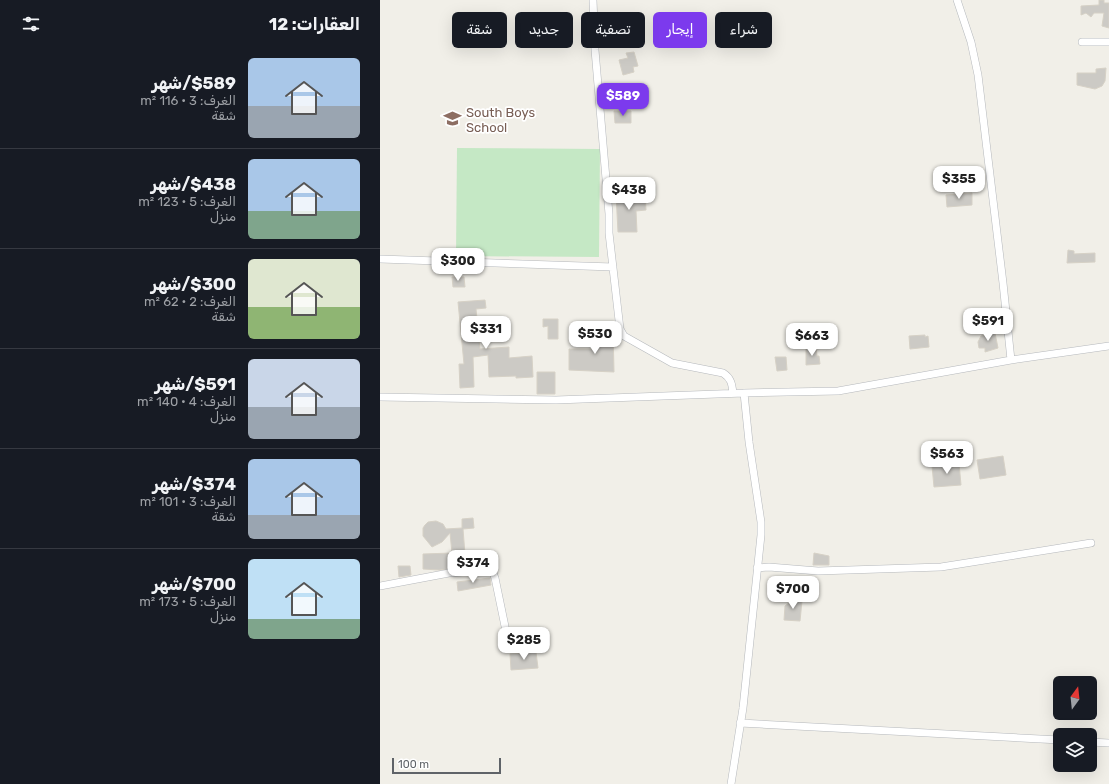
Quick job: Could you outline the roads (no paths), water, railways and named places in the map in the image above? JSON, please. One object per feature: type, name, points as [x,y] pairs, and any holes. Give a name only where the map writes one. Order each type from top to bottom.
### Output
[{"type":"street","points":[[593,0],[595,50],[609,214],[609,233],[620,329],[624,336],[672,363],[723,373],[731,382],[733,393]]},
{"type":"street","points":[[957,0],[971,42],[978,75],[1011,360]]},
{"type":"street","points":[[1082,42],[1109,42]]},
{"type":"street","points":[[380,259],[613,267]]},
{"type":"street","points":[[380,397],[556,400],[733,393],[838,391],[1011,360],[1109,346]]},
{"type":"street","points":[[731,784],[757,584],[761,522],[749,442],[744,393]]},
{"type":"street","points":[[757,568],[768,567],[818,571],[941,567],[1091,543]]},
{"type":"street","points":[[380,586],[450,573],[488,570],[493,573],[495,578],[507,636]]},
{"type":"street","points":[[740,722],[1053,740]]},
{"type":"street","points":[[1097,742],[1109,743]]},
{"type":"place","name":"South Boys School","points":[[453,119]]}]
